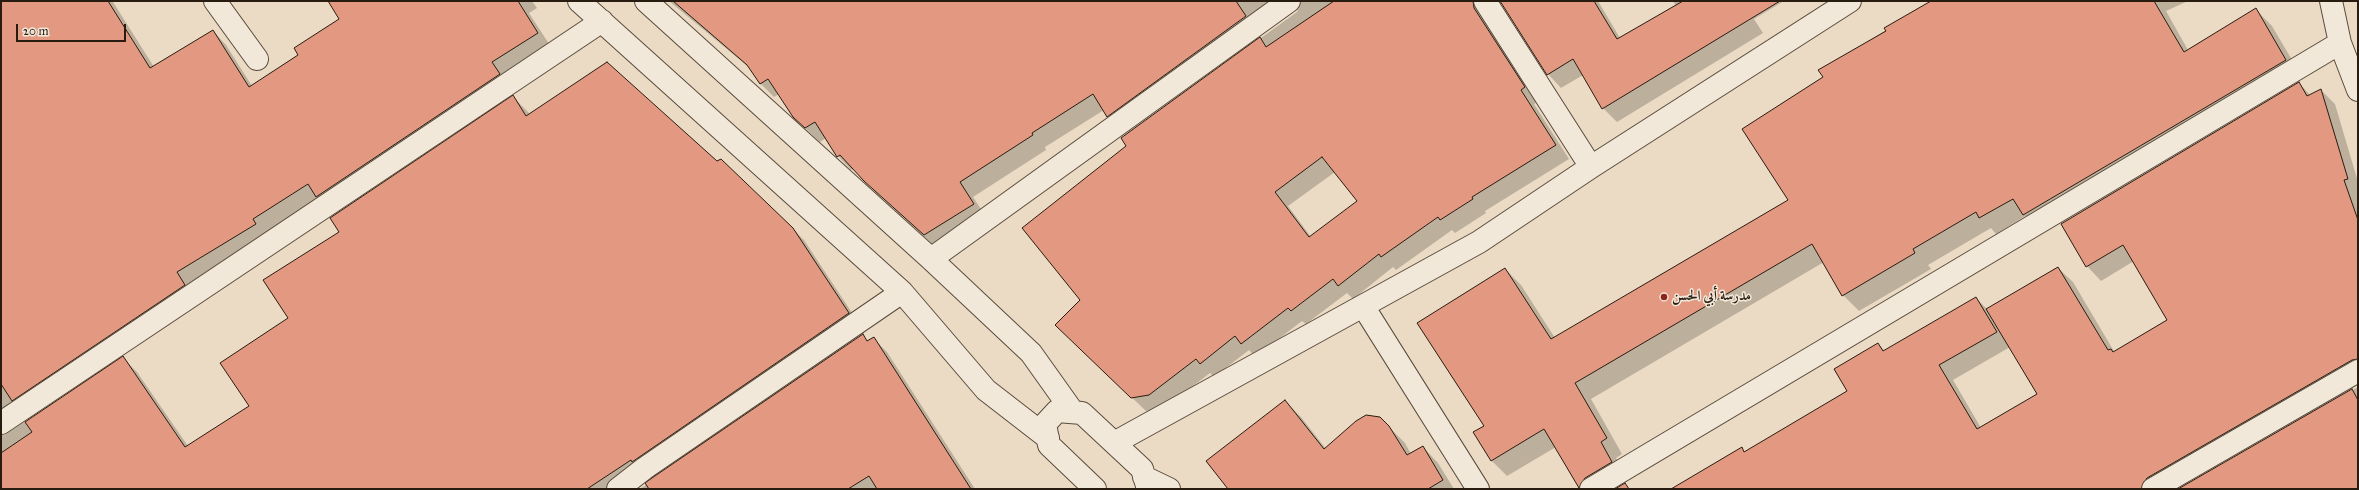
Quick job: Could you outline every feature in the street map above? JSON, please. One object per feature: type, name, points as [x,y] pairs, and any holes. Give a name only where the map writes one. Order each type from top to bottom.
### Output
[{"type":"street","points":[[215,1],[258,59]]},
{"type":"street","points":[[579,1],[902,292],[986,390],[1048,438]]},
{"type":"street","points":[[646,1],[931,259],[1031,353],[1073,412]]},
{"type":"street","points":[[931,259],[1289,1]]},
{"type":"street","points":[[1485,1],[1591,167]]},
{"type":"street","points":[[1114,443],[1479,242],[1591,167],[1850,1]]},
{"type":"street","points":[[2337,4],[2340,43],[2358,90]]},
{"type":"street","points":[[1,423],[602,21]]},
{"type":"street","points":[[1591,489],[2340,43]]},
{"type":"street","points":[[618,489],[645,468],[902,292]]},
{"type":"street","points":[[1363,306],[1478,489]]},
{"type":"street","points":[[2152,489],[2358,371]]},
{"type":"street","points":[[1089,487],[1049,445],[1044,424],[1057,411],[1082,413],[1142,469],[1146,483],[1169,489]]},
{"type":"building","points":[[1,1],[108,1],[150,68],[213,30],[249,87],[298,55],[294,48],[339,19],[328,1],[518,1],[538,33],[492,62],[500,74],[316,197],[308,184],[253,219],[256,224],[177,272],[185,285],[12,401],[1,384]]},
{"type":"building","points":[[673,1],[1236,1],[1246,16],[1107,117],[1093,94],[1032,133],[1033,135],[960,182],[974,204],[924,235],[864,181],[840,155],[837,157],[815,122],[805,128],[793,117],[768,79],[760,84],[747,65]]},
{"type":"building","points":[[1334,1],[1473,1],[1474,8],[1525,87],[1521,90],[1556,145],[1472,197],[1473,199],[1440,220],[1438,217],[1381,257],[1379,254],[1338,286],[1333,279],[1291,311],[1288,308],[1241,344],[1235,336],[1200,364],[1196,359],[1149,395],[1131,398],[1055,325],[1080,300],[1022,228],[1126,146],[1121,138],[1260,37],[1266,47]],"holes":[[[1322,157],[1357,201],[1309,237],[1275,192]]]},
{"type":"building","points":[[1500,1],[1594,1],[1617,39],[1683,1],[1780,1],[1602,109],[1573,59],[1547,75]]},
{"type":"building","points":[[1931,1],[2154,1],[2184,52],[2256,8],[2286,60],[2023,215],[2013,199],[1979,218],[1976,212],[1913,249],[1915,253],[1842,296],[1812,244],[1575,383],[1607,438],[1601,442],[1612,462],[1585,478],[1579,488],[1544,429],[1491,461],[1473,432],[1484,426],[1417,323],[1505,268],[1551,339],[1788,200],[1742,129],[1823,77],[1818,70],[1886,31],[1884,28]]},
{"type":"building","points":[[607,62],[717,161],[721,159],[793,228],[849,313],[632,462],[631,460],[587,489],[1,489],[1,453],[32,432],[25,422],[123,356],[185,447],[249,406],[220,363],[288,318],[263,280],[339,232],[330,218],[513,95],[526,116]]},
{"type":"building","points":[[2299,82],[2307,96],[2321,89],[2348,179],[2344,180],[2358,220],[2358,359],[2352,360],[2147,478],[2141,489],[1671,489],[1742,447],[1744,452],[1847,391],[1834,369],[1878,343],[1883,351],[1976,297],[1997,332],[1939,365],[1977,429],[2037,394],[1986,309],[2058,267],[2108,350],[2111,349],[2113,352],[2167,320],[2123,245],[2086,267],[2061,224]]},
{"type":"building","points":[[863,334],[867,341],[874,337],[971,489],[877,489],[869,476],[848,489],[649,489],[645,483]]},
{"type":"building","points":[[2352,389],[2358,400],[2358,489],[2178,489]]},
{"type":"building","points":[[1285,400],[1324,449],[1356,421],[1366,415],[1380,417],[1389,426],[1407,455],[1423,446],[1443,480],[1428,489],[1228,489],[1206,461]]},
{"type":"building","points":[[1625,483],[1629,489],[1615,489]]},
{"type":"place","name":"مدرسة أبي الحسن","points":[[1664,297]]}]
